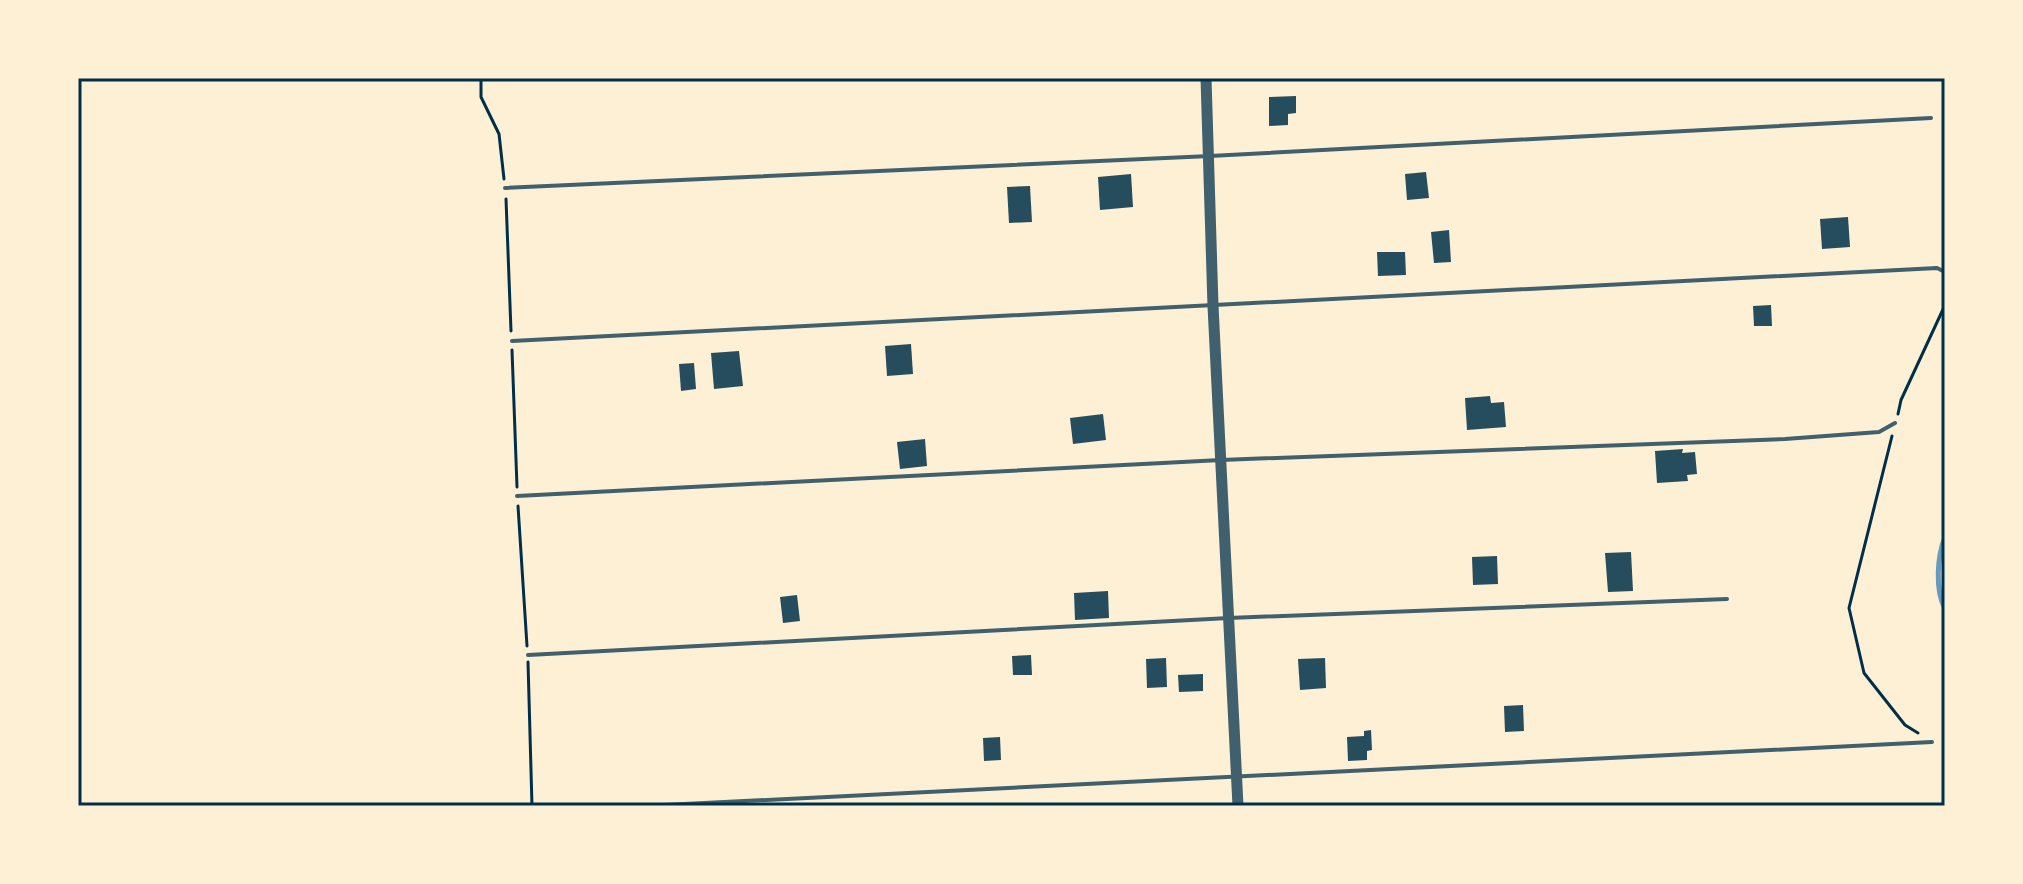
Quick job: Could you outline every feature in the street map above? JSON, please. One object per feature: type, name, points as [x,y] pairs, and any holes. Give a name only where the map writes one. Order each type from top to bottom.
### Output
[{"type":"street","points":[[1206,78],[1213,306],[1238,806]]},
{"type":"lane","points":[[505,188],[1210,156],[1931,118]]},
{"type":"lane","points":[[512,341],[1937,268],[1945,272]]},
{"type":"lane","points":[[517,496],[1221,460],[1785,439],[1879,432],[1895,423]]},
{"type":"lane","points":[[528,655],[1229,618],[1727,599]]},
{"type":"lane","points":[[644,806],[1932,742]]},
{"type":"path","points":[[481,78],[481,97],[499,134],[505,188],[517,496],[528,655],[532,806]]},
{"type":"path","points":[[1932,742],[1905,725],[1864,673],[1849,608],[1901,400],[1945,305]]},
{"type":"building","points":[[1296,96],[1296,113],[1288,114],[1288,125],[1269,126],[1269,97]]},
{"type":"building","points":[[1426,172],[1429,198],[1407,200],[1405,174]]},
{"type":"building","points":[[1131,174],[1133,207],[1100,210],[1098,177]]},
{"type":"building","points":[[1030,186],[1032,222],[1009,223],[1007,187]]},
{"type":"building","points":[[1848,217],[1850,247],[1822,249],[1820,219]]},
{"type":"building","points":[[1449,230],[1451,262],[1434,263],[1431,232]]},
{"type":"building","points":[[1377,252],[1405,252],[1406,275],[1378,276]]},
{"type":"building","points":[[1771,305],[1772,326],[1754,326],[1753,306]]},
{"type":"building","points":[[911,344],[913,374],[887,376],[885,346]]},
{"type":"building","points":[[739,351],[743,386],[714,389],[711,353]]},
{"type":"building","points":[[694,363],[696,389],[681,391],[679,364]]},
{"type":"building","points":[[1490,396],[1491,403],[1504,402],[1506,427],[1467,430],[1465,398]]},
{"type":"building","points":[[1103,414],[1106,440],[1073,444],[1070,418]]},
{"type":"building","points":[[925,439],[927,466],[900,469],[897,442]]},
{"type":"building","points":[[1683,449],[1682,453],[1695,452],[1697,474],[1687,475],[1688,481],[1657,483],[1655,451]]},
{"type":"building","points":[[1631,552],[1633,591],[1608,592],[1605,553]]},
{"type":"building","points":[[1497,556],[1498,584],[1473,585],[1472,557]]},
{"type":"building","points":[[1108,591],[1109,618],[1075,620],[1074,593]]},
{"type":"building","points":[[797,595],[800,621],[783,623],[780,597]]},
{"type":"building","points":[[1031,655],[1032,675],[1013,675],[1012,656]]},
{"type":"building","points":[[1166,658],[1167,687],[1147,688],[1146,659]]},
{"type":"building","points":[[1325,658],[1326,688],[1300,690],[1298,659]]},
{"type":"building","points":[[1203,674],[1203,691],[1179,692],[1178,675]]},
{"type":"building","points":[[1523,705],[1524,731],[1505,732],[1504,706]]},
{"type":"building","points":[[1371,730],[1372,750],[1367,751],[1367,760],[1348,761],[1347,737],[1364,736],[1364,731]]},
{"type":"building","points":[[1000,737],[1001,760],[984,761],[983,738]]},
{"type":"waterway","points":[[1945,537],[1938,573],[1945,609]]}]
